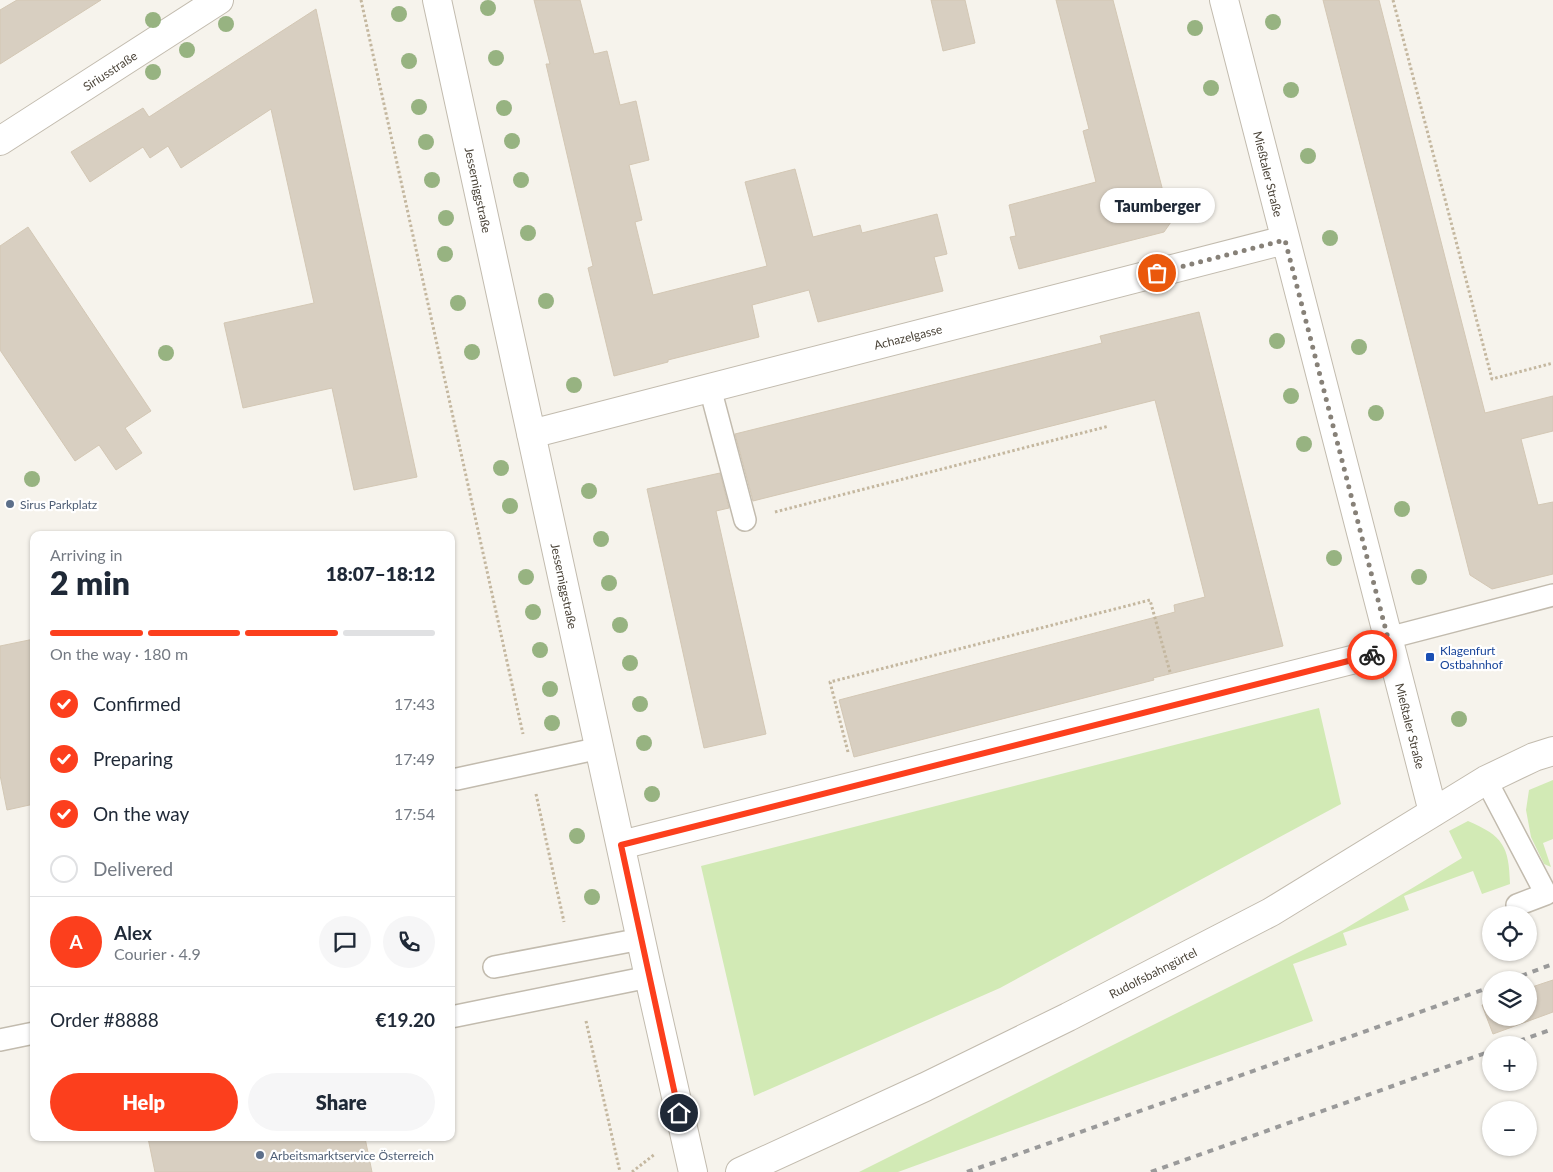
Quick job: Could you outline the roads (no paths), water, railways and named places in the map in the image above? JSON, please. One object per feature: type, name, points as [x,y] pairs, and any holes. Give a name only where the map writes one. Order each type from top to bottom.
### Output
[{"type":"street","name":"Siriusstraße","points":[[0,141],[219,0]]},
{"type":"street","name":"Jesserniggstraße","points":[[437,0],[693,1172]]},
{"type":"street","name":"Mießtaler Straße","points":[[1224,0],[1433,812]]},
{"type":"street","name":"Achazelgasse","points":[[531,434],[1285,240]]},
{"type":"street","points":[[621,845],[1179,704],[1389,644]]},
{"type":"street","name":"Rudolfsbahngürtel","points":[[740,1172],[925,1087],[1272,912],[1486,780],[1534,757],[1553,751]]},
{"type":"lane","points":[[710,388],[745,520]]},
{"type":"lane","points":[[1389,644],[1553,595]]},
{"type":"lane","points":[[457,779],[600,748]]},
{"type":"lane","points":[[1486,780],[1549,893],[1517,905]]},
{"type":"lane","points":[[494,967],[641,939]]},
{"type":"lane","points":[[455,1016],[649,977]]},
{"type":"lane","points":[[0,1040],[30,1034]]},
{"type":"railway","points":[[1534,971],[1553,964]]},
{"type":"railway","points":[[967,1172],[1482,990]]},
{"type":"railway","points":[[1533,1036],[1553,1029]]},
{"type":"railway","points":[[1151,1172],[1482,1054]]},
{"type":"place","name":"Taumberger","points":[[1157,273]]},
{"type":"place","name":"Sirus Parkplatz","points":[[10,504]]},
{"type":"place","name":"Klagenfurt Ostbahnhof","points":[[1430,657]]},
{"type":"place","name":"Arbeitsmarktservice Österreich","points":[[260,1155]]}]
